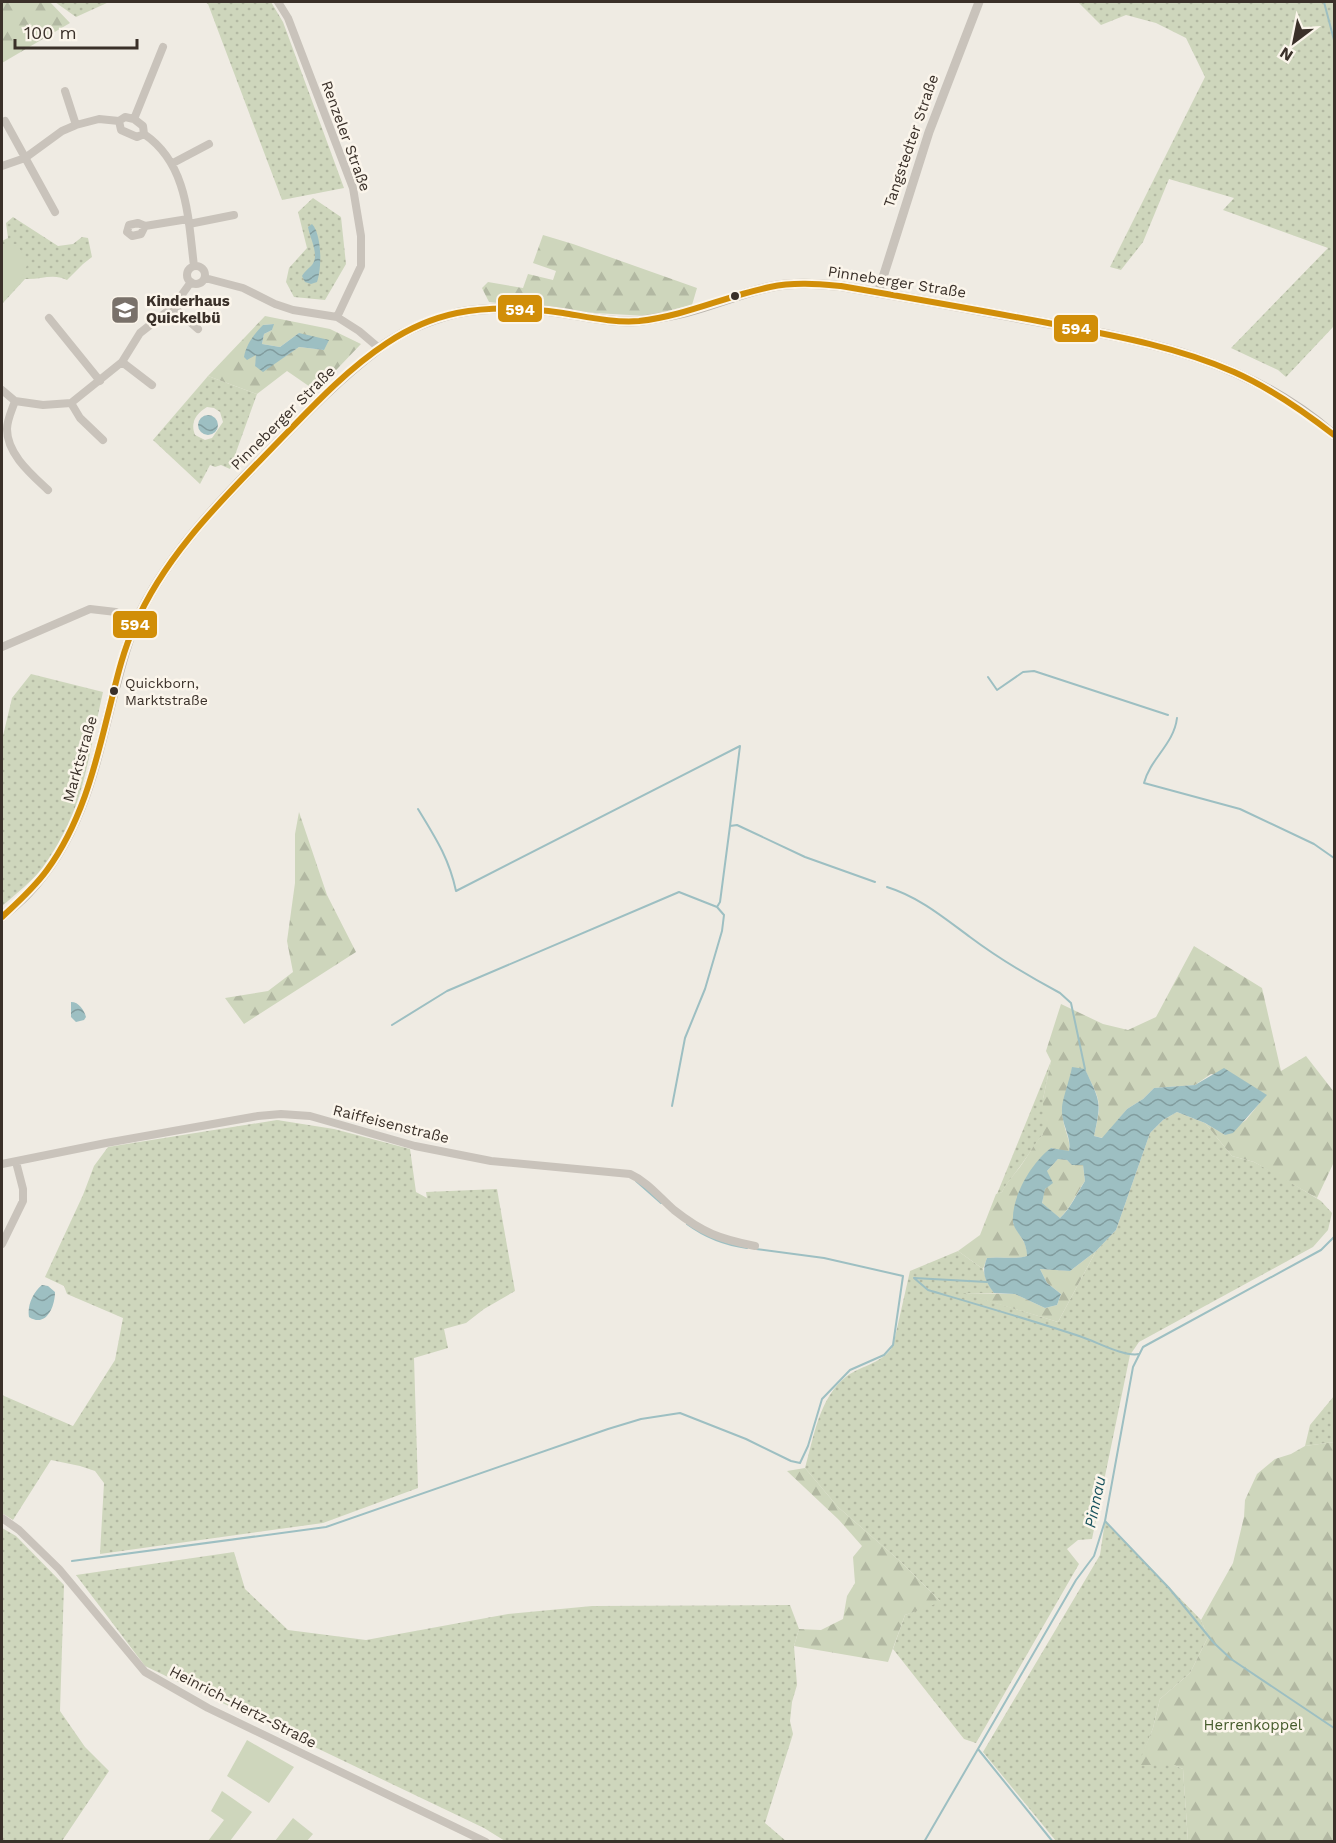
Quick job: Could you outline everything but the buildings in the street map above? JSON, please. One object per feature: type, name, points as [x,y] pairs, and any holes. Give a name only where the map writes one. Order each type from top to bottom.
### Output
[{"type":"main road","name":"Pinneberger Straße","points":[[135,622],[156,585],[192,536],[306,413],[379,348],[410,330],[459,313],[490,309],[529,309],[599,319],[634,321],[667,317],[771,287],[804,283],[841,286],[1096,332],[1175,350],[1219,365],[1267,388],[1335,435]]},
{"type":"main road","name":"Marktstraße","points":[[2,917],[48,870],[66,842],[78,817],[88,791],[124,651],[135,622]]},
{"type":"street","name":"Renzeler Straße","points":[[278,2],[288,18],[353,188],[361,236],[361,266],[337,317]]},
{"type":"street","name":"Tangstedter Straße","points":[[878,292],[929,132],[979,2]]},
{"type":"street","points":[[134,119],[163,47]]},
{"type":"street","points":[[65,91],[76,125]]},
{"type":"street","points":[[2,166],[25,158],[62,131],[99,119],[119,122],[125,117],[134,119],[143,126],[144,134]]},
{"type":"street","points":[[5,122],[55,212]]},
{"type":"street","points":[[119,122],[121,130],[128,134],[136,136],[144,134],[157,142],[173,164],[184,190],[189,222],[194,266],[188,273],[191,282]]},
{"type":"street","points":[[173,164],[209,144]]},
{"type":"street","points":[[145,226],[234,215]]},
{"type":"street","points":[[191,282],[202,283],[205,278],[205,272],[200,267],[194,266]]},
{"type":"street","points":[[205,278],[243,288],[293,310],[337,317],[359,331],[379,348]]},
{"type":"street","points":[[2,390],[15,401],[43,405],[71,403],[122,362],[140,333],[173,307],[191,282]]},
{"type":"street","points":[[173,307],[198,329]]},
{"type":"street","points":[[49,318],[100,381]]},
{"type":"street","points":[[122,362],[152,385]]},
{"type":"street","points":[[15,401],[7,429],[13,451],[27,470],[48,490]]},
{"type":"street","points":[[71,403],[80,418],[103,440]]},
{"type":"street","points":[[2,647],[90,609],[116,612],[135,622]]},
{"type":"street","name":"Raiffeisenstraße","points":[[2,1164],[258,1116],[281,1114],[310,1116],[416,1146],[481,1159],[630,1173],[640,1178],[675,1210],[706,1233],[727,1241],[756,1246]]},
{"type":"street","points":[[2,1156],[2,1164]]},
{"type":"street","points":[[2,1244],[23,1201],[23,1189],[16,1162]]},
{"type":"street","name":"Heinrich-Hertz-Straße","points":[[2,1518],[20,1530],[59,1569],[145,1672],[208,1708],[486,1842]]},
{"type":"green space","points":[[2,2],[50,2],[70,23],[2,63]]},
{"type":"green space","points":[[55,2],[109,2],[76,17]]},
{"type":"green space","points":[[205,2],[271,2],[283,22],[344,188],[282,200],[208,4]]},
{"type":"green space","points":[[1078,2],[1334,2],[1334,326],[1286,377],[1278,370],[1231,348],[1328,248],[1223,210],[1234,198],[1169,179],[1143,242],[1121,270],[1110,267],[1205,77],[1186,38],[1156,23],[1126,15],[1101,25]]},
{"type":"green space","points":[[313,198],[341,217],[346,264],[325,300],[294,297],[286,282],[289,268],[307,248],[298,212]]},
{"type":"green space","points":[[13,217],[58,246],[73,244],[82,237],[88,238],[92,257],[67,280],[52,277],[25,279],[2,304],[2,241],[8,238],[6,223]]},
{"type":"green space","points":[[543,235],[697,288],[692,305],[647,316],[489,302],[482,288],[488,282],[523,288],[528,274],[553,280],[556,271],[533,263]]},
{"type":"green space","points":[[2,244],[17,244],[28,263],[21,279],[2,299]]},
{"type":"green space","points":[[265,316],[330,329],[361,344],[316,391],[287,371],[257,394],[208,376]],"holes":[[[273,324],[272,330],[264,334],[262,344],[280,347],[299,333],[324,350],[299,347],[281,359],[255,366],[263,325]]]},
{"type":"green space","points":[[208,376],[257,394],[230,469],[221,465],[215,467],[210,465],[200,484],[153,440]],"holes":[[[207,407],[220,412],[223,422],[212,438],[205,440],[195,435],[194,422]]]},
{"type":"green space","points":[[31,674],[103,692],[86,773],[66,832],[45,866],[2,906],[2,740],[12,698]]},
{"type":"green space","points":[[299,812],[327,895],[356,952],[244,1024],[225,998],[268,991],[293,972],[287,941],[295,883],[295,834]]},
{"type":"green space","points":[[1194,946],[1262,988],[1281,1071],[1306,1056],[1334,1092],[1334,1162],[1317,1198],[1254,1162],[1232,1156],[1205,1123],[1225,1135],[1246,1120],[1266,1095],[1242,1080],[1211,1074],[1195,1085],[1154,1088],[1143,1099],[1127,1109],[1103,1138],[1094,1136],[1099,1108],[1097,1096],[1085,1070],[1064,1101],[1063,1115],[1069,1152],[1051,1148],[1013,1223],[1025,1244],[1028,1256],[987,1258],[983,1269],[958,1251],[980,1235],[996,1194],[1002,1192],[1043,1134],[1043,1099],[1051,1061],[1046,1051],[1061,1004],[1103,1024],[1128,1030],[1156,1017]]},
{"type":"green space","points":[[1051,1061],[1043,1099],[1043,1134],[1002,1192],[997,1194]]},
{"type":"green space","points":[[1177,1112],[1205,1123],[1232,1156],[1254,1162],[1321,1201],[1332,1213],[1328,1230],[1313,1247],[1139,1342],[1130,1355],[1092,1539],[1078,1540],[1067,1549],[1079,1564],[976,1743],[964,1739],[893,1649],[905,1615],[940,1601],[901,1562],[838,1507],[805,1468],[819,1418],[830,1395],[847,1376],[878,1360],[893,1346],[910,1271],[958,1251],[983,1269],[994,1293],[964,1293],[1058,1322],[1096,1251],[1116,1230],[1150,1133],[1163,1120]]},
{"type":"green space","points":[[277,1120],[334,1129],[410,1149],[416,1192],[427,1198],[426,1192],[497,1189],[515,1291],[484,1309],[466,1323],[444,1329],[448,1348],[414,1358],[418,1488],[323,1523],[100,1554],[104,1483],[95,1471],[51,1460],[13,1520],[2,1513],[2,1395],[73,1426],[115,1360],[123,1318],[67,1294],[64,1286],[45,1277],[94,1166],[108,1147]]},
{"type":"green space","points":[[1058,1159],[1067,1160],[1072,1165],[1083,1165],[1085,1181],[1060,1218],[1042,1204],[1047,1171]]},
{"type":"green space","points":[[1096,1251],[1058,1322],[962,1293],[1015,1294],[1045,1308],[1057,1305],[1061,1294],[1047,1283],[1040,1269],[1070,1271]]},
{"type":"green space","points":[[1334,1396],[1334,1442],[1305,1446],[1310,1425]]},
{"type":"green space","name":"Herrenkoppel","points":[[1334,1442],[1334,1841],[1188,1841],[1183,1769],[1174,1765],[1138,1765],[1153,1728],[1160,1699],[1190,1673],[1208,1637],[1201,1620],[1233,1563],[1244,1517],[1245,1500],[1257,1474],[1275,1459],[1305,1446]]},
{"type":"green space","points":[[805,1468],[838,1507],[901,1562],[941,1602],[905,1615],[888,1662],[794,1646],[799,1629],[821,1630],[843,1619],[847,1596],[855,1583],[853,1557],[862,1546],[839,1520],[787,1471]]},
{"type":"green space","points":[[1105,1521],[1201,1620],[1208,1637],[1190,1673],[1160,1699],[1153,1728],[1139,1765],[1174,1765],[1183,1769],[1188,1841],[1056,1841],[983,1752],[1100,1555]]},
{"type":"green space","points":[[2,1528],[16,1536],[64,1585],[60,1711],[85,1747],[109,1771],[62,1841],[2,1841]]},
{"type":"green space","points":[[234,1552],[245,1589],[288,1630],[366,1640],[508,1614],[592,1606],[790,1605],[799,1629],[794,1646],[797,1685],[790,1721],[793,1734],[765,1823],[786,1841],[505,1841],[484,1828],[145,1666],[76,1575]]},
{"type":"green space","points":[[247,1740],[294,1767],[269,1803],[227,1776]]},
{"type":"green space","points":[[222,1791],[252,1812],[230,1841],[208,1841],[224,1820],[211,1811]]},
{"type":"green space","points":[[293,1818],[313,1834],[307,1841],[275,1841]]},
{"type":"water","points":[[312,224],[318,236],[320,260],[317,282],[311,284],[305,282],[302,276],[312,265],[315,257],[308,227]]},
{"type":"water","points":[[274,324],[272,330],[264,334],[262,344],[280,347],[299,333],[329,340],[324,350],[299,347],[263,372],[255,366],[256,355],[247,360],[244,357],[249,344],[260,328],[263,325]]},
{"type":"water","points":[[208,415],[215,418],[218,425],[215,432],[208,435],[201,432],[198,425],[201,418]]},
{"type":"water","points":[[71,1002],[76,1003],[82,1009],[86,1017],[84,1020],[76,1022],[71,1017]]},
{"type":"water","points":[[1072,1067],[1085,1069],[1094,1088],[1099,1108],[1094,1136],[1102,1138],[1127,1109],[1143,1099],[1154,1088],[1195,1085],[1224,1068],[1267,1095],[1233,1133],[1225,1135],[1205,1123],[1177,1112],[1163,1120],[1150,1133],[1116,1230],[1096,1251],[1070,1271],[1040,1269],[1047,1283],[1061,1294],[1057,1305],[1045,1308],[1015,1294],[994,1293],[986,1280],[984,1268],[987,1258],[1027,1256],[1024,1242],[1013,1222],[1015,1202],[1030,1171],[1044,1154],[1051,1148],[1069,1151],[1070,1146],[1062,1109]],"holes":[[[1058,1159],[1067,1160],[1072,1165],[1083,1165],[1085,1181],[1071,1205],[1060,1218],[1042,1203],[1045,1189],[1053,1183],[1047,1171]]]},
{"type":"water","points":[[42,1285],[48,1286],[55,1292],[55,1298],[45,1318],[35,1320],[29,1317],[29,1308],[33,1295]]},
{"type":"waterway","points":[[1324,2],[1334,40]]},
{"type":"waterway","points":[[988,677],[997,690],[1023,672],[1034,671],[1168,715]]},
{"type":"waterway","points":[[1177,718],[1167,744],[1151,766],[1144,783],[1240,809],[1314,844],[1334,858]]},
{"type":"waterway","points":[[418,809],[445,858],[456,891],[740,746],[730,826],[737,825],[805,857],[875,882]]},
{"type":"waterway","points":[[392,1025],[447,991],[679,892],[717,907],[720,902],[730,826]]},
{"type":"waterway","points":[[887,887],[910,896],[930,908],[992,952],[1060,993],[1071,1003],[1085,1069]]},
{"type":"waterway","points":[[672,1106],[685,1038],[705,989],[722,931],[724,915],[717,907]]},
{"type":"waterway","points":[[636,1181],[661,1203]]},
{"type":"waterway","points":[[687,1224],[716,1240],[747,1248]]},
{"type":"waterway","name":"Pinnau","points":[[924,1842],[1076,1580],[1094,1556],[1105,1521],[1133,1367],[1143,1347],[1321,1250],[1334,1237]]},
{"type":"waterway","points":[[72,1561],[326,1527],[608,1429],[641,1419],[680,1413],[800,1463],[808,1446],[822,1399],[850,1370],[884,1355],[893,1345],[903,1276],[824,1258],[756,1249]]},
{"type":"waterway","points":[[914,1278],[928,1290],[1082,1337],[1118,1351],[1139,1354]]},
{"type":"waterway","points":[[914,1278],[987,1282]]},
{"type":"waterway","points":[[1105,1521],[1169,1588],[1214,1643],[1231,1659],[1334,1728]]},
{"type":"waterway","points":[[978,1749],[1053,1842]]},
{"type":"transit line","name":"594","points":[[2,917],[42,877],[59,853],[68,835],[91,778],[129,638],[147,600],[179,551],[237,484],[343,377],[387,343],[430,321],[470,311],[510,308],[611,320],[639,321],[673,315],[779,285],[841,286],[1095,332],[1189,355],[1234,372],[1273,392],[1334,435]]},
{"type":"place","name":"Kinderhaus Quickelbü","points":[[125,310]]},
{"type":"place","name":"Quickborn, Marktstraße","points":[[114,691]]}]
